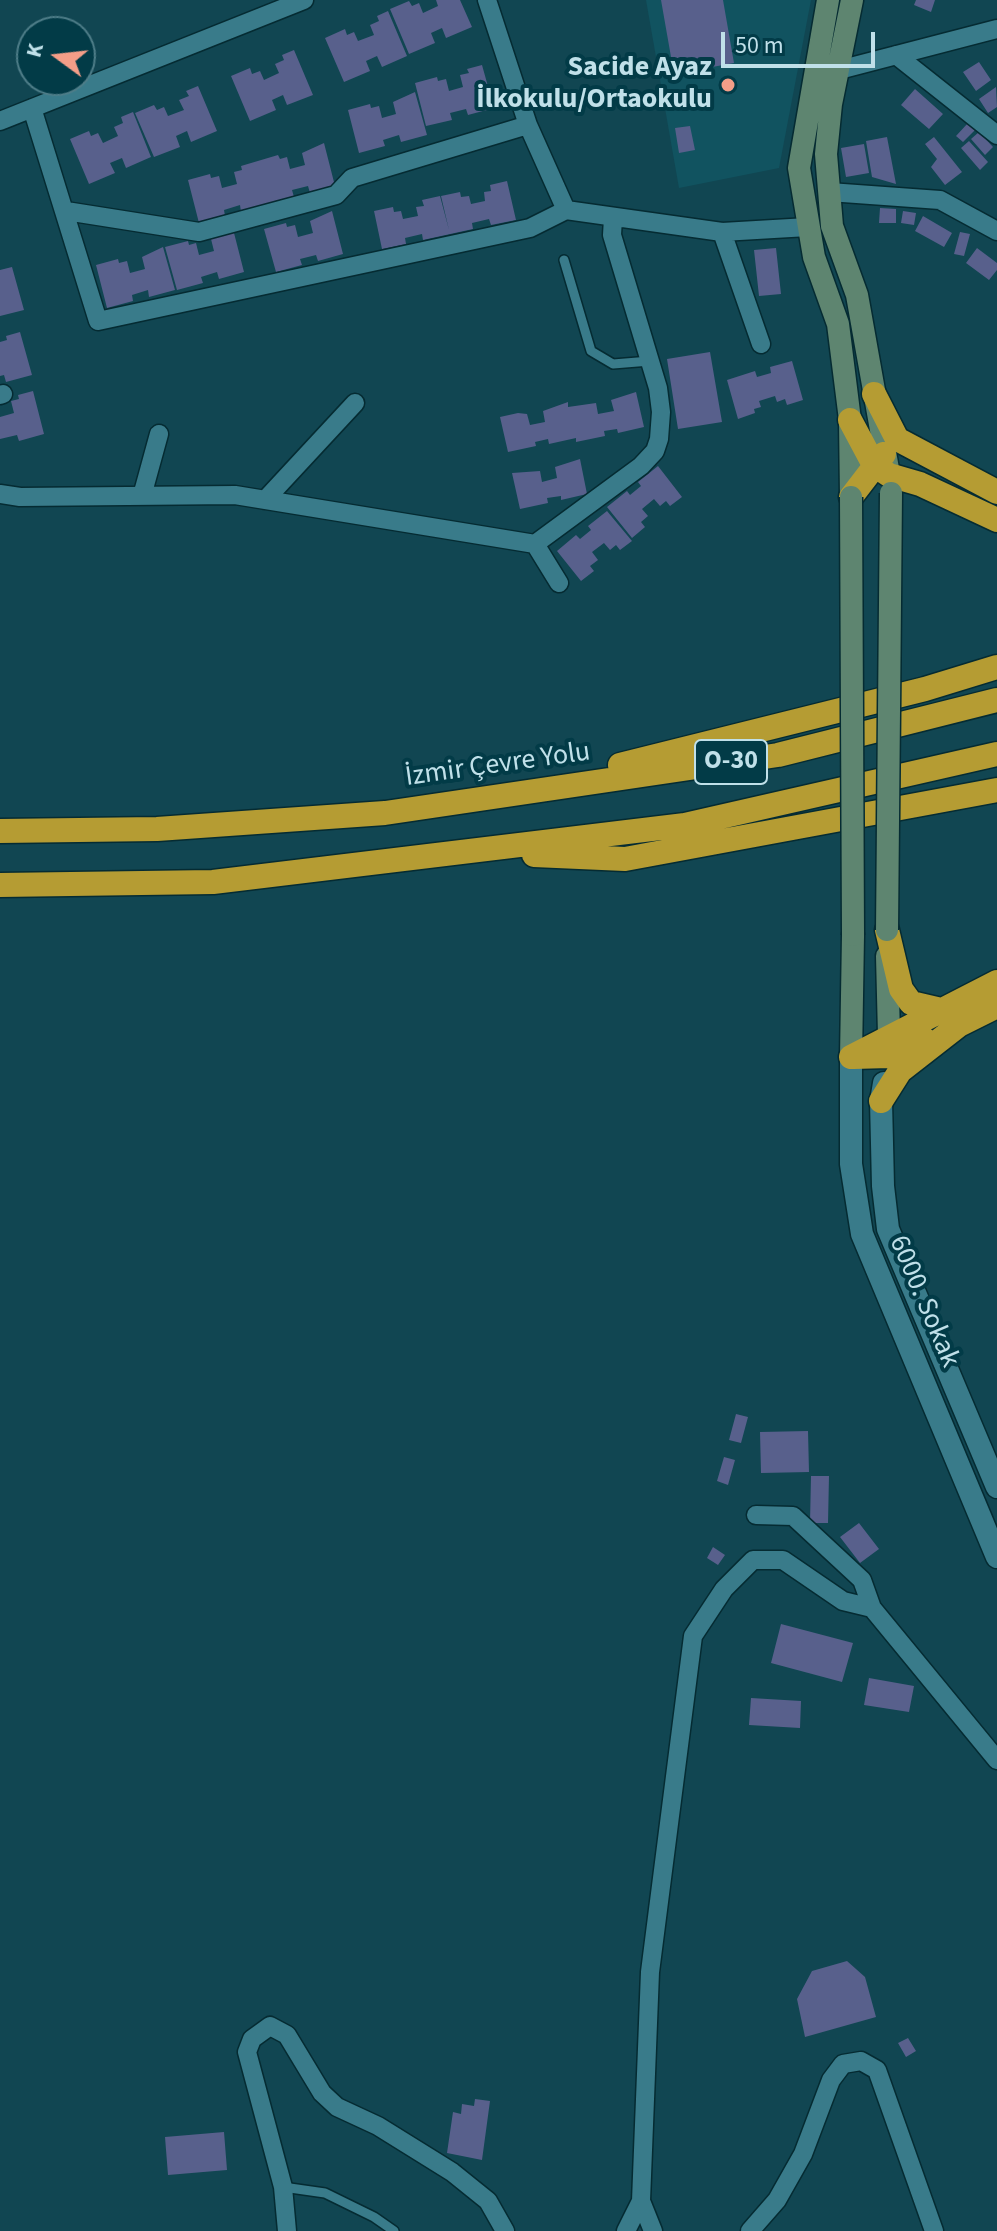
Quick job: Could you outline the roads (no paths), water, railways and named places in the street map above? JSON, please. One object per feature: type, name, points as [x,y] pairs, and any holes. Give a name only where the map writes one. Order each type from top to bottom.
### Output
[{"type":"highway","points":[[874,394],[897,439],[997,492]]},
{"type":"highway","points":[[850,420],[885,472],[920,484],[997,520]]},
{"type":"highway","points":[[851,497],[918,451]]},
{"type":"highway","points":[[460,803],[910,693],[997,667]]},
{"type":"highway","name":"İzmir Çevre Yolu","points":[[0,831],[157,829],[385,813],[778,755],[997,700]]},
{"type":"highway","name":"O-30","points":[[0,885],[213,882],[685,825],[997,754]]},
{"type":"highway","points":[[463,851],[625,859],[997,790]]},
{"type":"highway","points":[[887,930],[901,989],[911,1003],[950,1018]]},
{"type":"highway","points":[[881,1101],[900,1071],[950,1018],[997,982]]},
{"type":"highway","points":[[851,1057],[889,1046],[950,1018],[997,1006]]},
{"type":"main road","points":[[828,0],[799,168],[814,257],[838,324],[850,420],[851,1057]]},
{"type":"main road","points":[[852,0],[826,154],[832,226],[857,295],[885,472],[889,1046]]},
{"type":"street","points":[[0,121],[304,0]]},
{"type":"street","points":[[487,0],[528,125],[566,210]]},
{"type":"street","points":[[839,70],[997,29]]},
{"type":"street","points":[[896,55],[997,135]]},
{"type":"street","points":[[32,108],[98,321],[530,228],[566,210],[722,232],[808,227]]},
{"type":"street","points":[[66,211],[199,232],[336,195],[352,178],[528,125]]},
{"type":"street","points":[[829,192],[940,200],[997,231]]},
{"type":"street","points":[[0,494],[20,497],[235,495],[535,544],[641,466],[655,451],[661,412],[650,361],[612,235],[613,218]]},
{"type":"street","points":[[722,232],[761,344]]},
{"type":"street","points":[[265,500],[355,403]]},
{"type":"street","points":[[142,496],[159,434]]},
{"type":"street","points":[[535,544],[559,583]]},
{"type":"street","name":"6000. Sokak","points":[[889,1046],[881,1101],[888,1229],[997,1487]]},
{"type":"street","name":"6000. Sokak","points":[[851,1057],[851,1164],[862,1234],[997,1557]]},
{"type":"street","points":[[756,1515],[793,1516],[862,1580],[872,1608],[997,1760]]},
{"type":"street","points":[[653,2231],[641,2201],[650,1972],[693,1636],[724,1589],[753,1560],[783,1560],[843,1601],[872,1608]]},
{"type":"street","points":[[287,2231],[283,2187],[247,2052],[252,2039],[270,2026],[287,2035],[322,2093],[337,2107],[378,2126],[452,2172],[488,2201],[505,2231]]},
{"type":"street","points":[[750,2231],[777,2200],[803,2154],[831,2080],[843,2064],[861,2061],[877,2070],[934,2231]]},
{"type":"street","points":[[626,2231],[641,2201]]},
{"type":"lane","points":[[564,260],[591,351],[613,364],[650,361]]},
{"type":"lane","points":[[283,2187],[325,2193],[374,2217],[394,2231]]},
{"type":"place","name":"Sacide Ayaz İlkokulu/Ortaokulu","points":[[728,85]]}]
